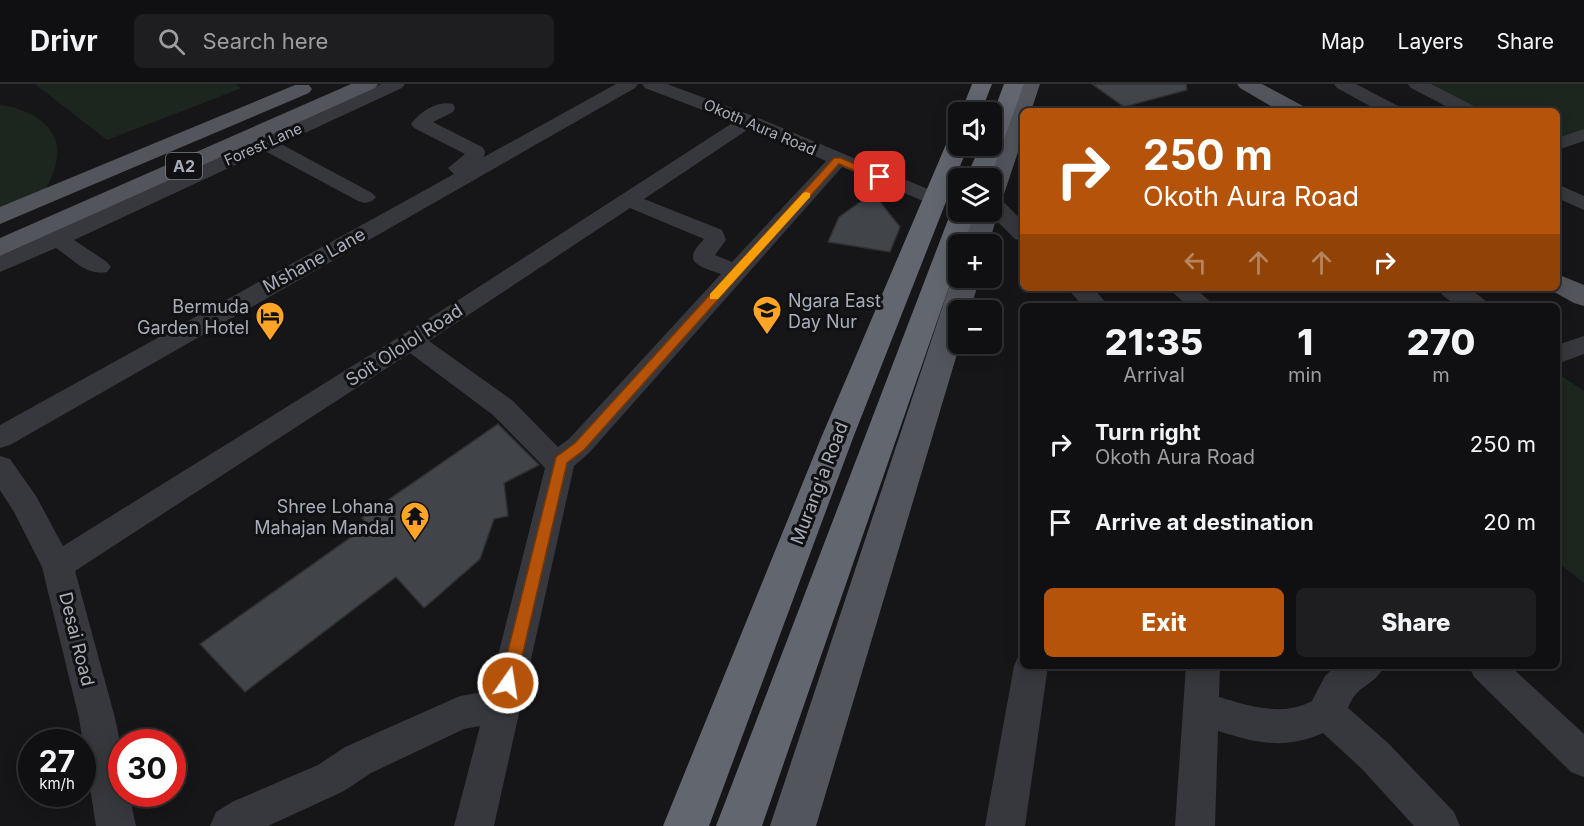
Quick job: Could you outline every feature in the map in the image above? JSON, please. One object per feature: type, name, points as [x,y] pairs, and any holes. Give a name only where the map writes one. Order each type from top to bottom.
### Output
[{"type":"highway","points":[[974,102],[982,84]]},
{"type":"highway","points":[[1002,117],[1014,84]]},
{"type":"highway","name":"Murang'a Road","points":[[686,826],[837,438],[948,207]]},
{"type":"highway","name":"Murang'a Road","points":[[739,826],[948,208]]},
{"type":"main road","points":[[0,216],[313,84]]},
{"type":"main road","name":"A2","points":[[0,230],[338,84]]},
{"type":"main road","name":"A2","points":[[0,248],[368,84]]},
{"type":"main road","points":[[1022,108],[1030,84]]},
{"type":"main road","points":[[1224,84],[1264,108]]},
{"type":"main road","points":[[1247,84],[1290,108]]},
{"type":"main road","points":[[1001,168],[1020,113]]},
{"type":"main road","points":[[1560,262],[1584,276]]},
{"type":"main road","points":[[1560,284],[1584,297]]},
{"type":"main road","points":[[793,826],[963,288]]},
{"type":"street","name":"Forest Lane","points":[[0,265],[396,84]]},
{"type":"street","name":"Mshane Lane","points":[[0,438],[629,84]]},
{"type":"street","name":"Okoth Aura Road","points":[[651,84],[948,205]]},
{"type":"street","points":[[1343,84],[1387,108]]},
{"type":"street","points":[[1417,84],[1463,108]]},
{"type":"street","points":[[446,108],[427,117],[421,124],[475,151],[474,157],[458,168],[467,174]]},
{"type":"street","name":"Soit Ololol Road","points":[[58,566],[411,341],[748,122]]},
{"type":"street","points":[[1560,143],[1584,135]]},
{"type":"street","points":[[266,143],[365,197]]},
{"type":"street","points":[[474,826],[561,460],[579,446],[838,160]]},
{"type":"street","points":[[1560,192],[1584,204]]},
{"type":"street","points":[[628,200],[714,235],[715,240],[704,255],[704,259],[736,272]]},
{"type":"street","points":[[1002,213],[1020,231]]},
{"type":"street","points":[[56,238],[99,267]]},
{"type":"street","points":[[1082,291],[1094,303]]},
{"type":"street","points":[[1184,291],[1199,303]]},
{"type":"street","points":[[1454,291],[1472,303]]},
{"type":"street","points":[[411,341],[503,408],[552,459],[561,460]]},
{"type":"street","points":[[1560,354],[1584,344]]},
{"type":"street","name":"Desai Road","points":[[0,466],[25,504],[58,566],[97,718],[116,826]]},
{"type":"street","points":[[1005,826],[1031,669]]},
{"type":"street","points":[[1195,826],[1203,669]]},
{"type":"street","points":[[1200,708],[1272,728],[1296,727],[1326,712],[1340,684],[1362,669]]},
{"type":"street","points":[[1489,669],[1584,759]]},
{"type":"street","points":[[230,826],[246,816],[331,778],[358,760],[460,713],[503,705]]},
{"type":"street","points":[[1326,712],[1375,756],[1440,826]]},
{"type":"shaded area","points":[[35,84],[235,84],[242,88],[107,140]]},
{"type":"shaded area","points":[[1417,84],[1584,84],[1584,135],[1560,143],[1560,108],[1463,108]]},
{"type":"shaded area","points":[[0,105],[24,111],[44,124],[52,132],[57,154],[55,167],[42,192],[28,201],[0,211]]},
{"type":"shaded area","points":[[1560,375],[1584,391],[1584,583],[1560,564]]},
{"type":"building","points":[[1092,84],[1186,84],[1187,90],[1124,107]]},
{"type":"building","points":[[873,193],[900,227],[890,252],[828,242],[839,217]]},
{"type":"building","name":"Shree Lohana Mahajan Mandal","points":[[498,424],[539,465],[504,483],[508,516],[494,519],[480,559],[424,608],[396,577],[245,692],[200,644],[368,525],[362,518]]},
{"type":"slow traffic","points":[[714,297],[806,195]]},
{"type":"place","name":"Ngara East Day Nur","points":[[767,336]]},
{"type":"place","name":"Bermuda Garden Hotel","points":[[270,342]]},
{"type":"place","name":"Shree Lohana Mahajan Mandal","points":[[415,542]]},
{"type":"route","points":[[508,683],[561,460],[571,455],[838,160],[880,177]]}]
